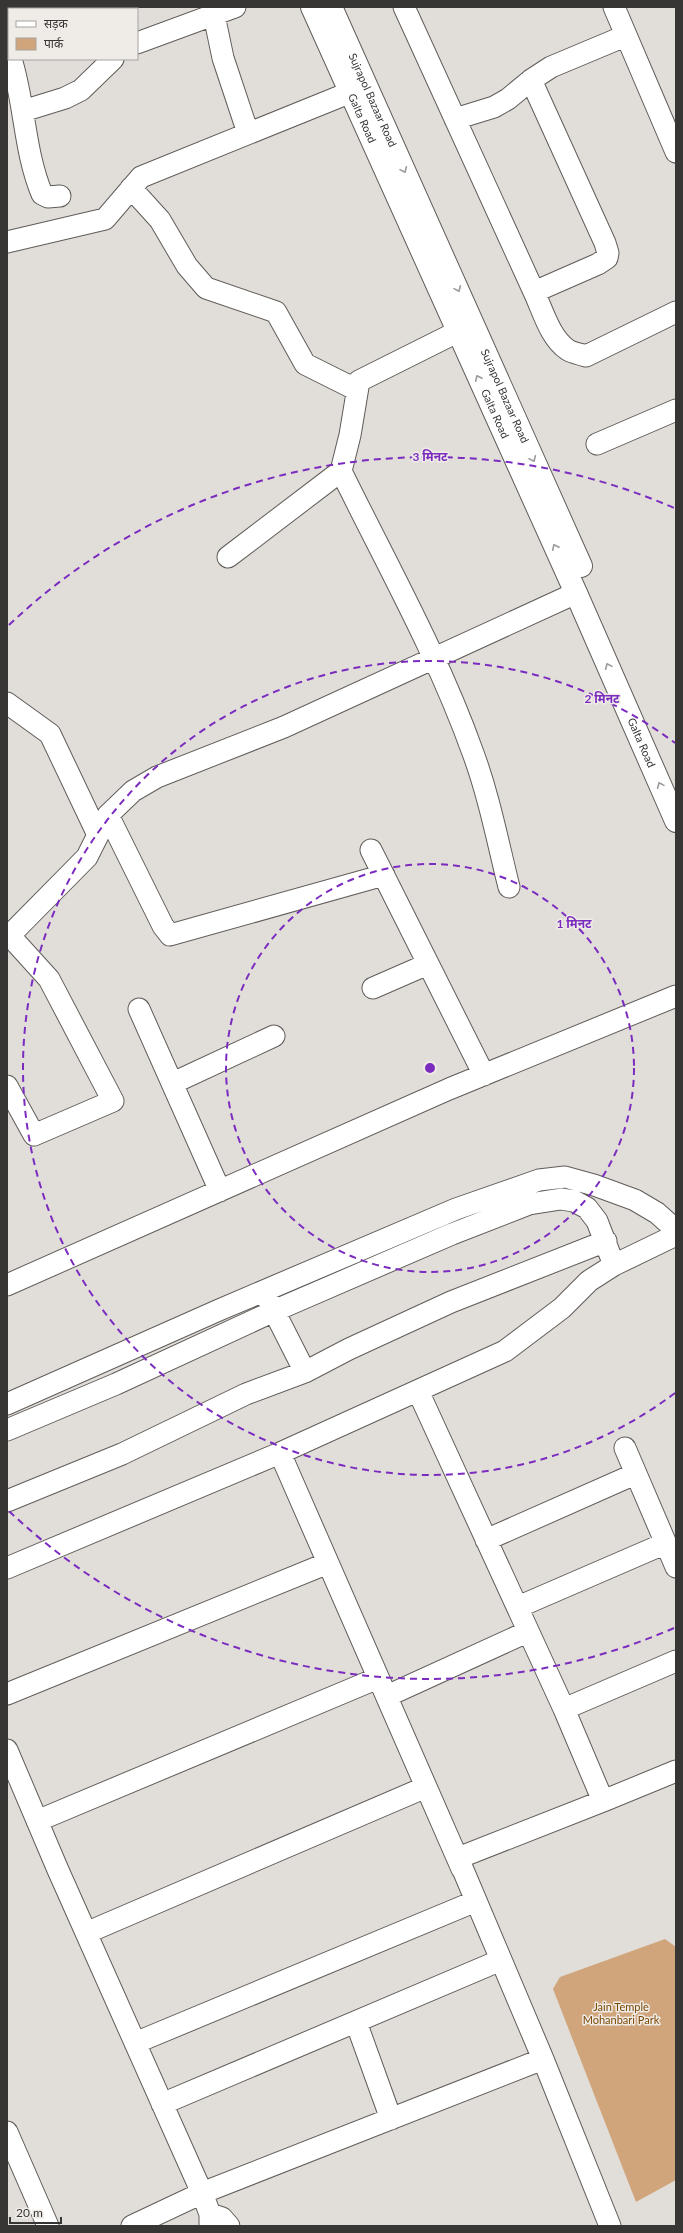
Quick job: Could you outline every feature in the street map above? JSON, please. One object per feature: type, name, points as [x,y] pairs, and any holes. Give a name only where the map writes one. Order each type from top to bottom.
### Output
[{"type":"main road","name":"Galta Road","points":[[312,7],[457,332],[576,593],[676,821]]},
{"type":"main road","name":"Sujrapol Bazaar Road","points":[[330,7],[474,323],[676,786]]},
{"type":"street","points":[[138,43],[235,7]]},
{"type":"street","points":[[404,7],[556,338],[570,351],[586,356],[676,312]]},
{"type":"street","points":[[614,7],[625,36],[676,152]]},
{"type":"street","points":[[214,15],[223,58],[248,133]]},
{"type":"street","points":[[455,119],[501,103],[519,91],[531,80],[568,59],[625,36]]},
{"type":"street","points":[[11,60],[19,87],[29,147],[42,194],[48,197],[60,196]]},
{"type":"street","points":[[23,111],[65,98],[81,90],[112,60]]},
{"type":"street","points":[[531,80],[606,243],[608,253],[607,258],[598,264],[534,292]]},
{"type":"street","points":[[7,242],[105,219],[141,176],[351,92]]},
{"type":"street","points":[[131,188],[160,220],[187,266],[206,288],[276,312],[305,364],[357,390]]},
{"type":"street","points":[[228,557],[340,471],[350,435],[359,381],[457,332]]},
{"type":"street","points":[[597,444],[676,410]]},
{"type":"street","points":[[340,471],[434,659],[474,754],[509,887]]},
{"type":"street","points":[[7,1086],[34,1135],[113,1101],[49,979],[8,937],[87,857],[108,815],[133,791],[157,777],[284,727],[576,593]]},
{"type":"street","points":[[7,703],[50,734],[98,835]]},
{"type":"street","points":[[108,815],[163,926],[170,935],[384,875]]},
{"type":"street","points":[[371,850],[484,1075]]},
{"type":"street","points":[[373,988],[428,964]]},
{"type":"street","points":[[7,1285],[484,1075],[676,996]]},
{"type":"street","points":[[140,1009],[220,1191]]},
{"type":"street","points":[[173,1083],[274,1036]]},
{"type":"street","points":[[591,1196],[597,1221],[614,1265]]},
{"type":"street","points":[[7,1430],[91,1380],[269,1301],[461,1219],[549,1199],[574,1201],[591,1196],[634,1200],[657,1213],[676,1230]]},
{"type":"street","points":[[7,1568],[280,1453],[505,1351],[562,1308],[589,1281],[614,1265],[676,1235]]},
{"type":"street","points":[[7,1501],[122,1454],[246,1394],[305,1372],[356,1346],[452,1302],[606,1242]]},
{"type":"street","points":[[269,1301],[305,1372]]},
{"type":"street","points":[[7,1404],[91,1380]]},
{"type":"street","points":[[418,1391],[518,1607],[527,1632],[564,1709],[603,1801]]},
{"type":"street","points":[[625,1448],[676,1567]]},
{"type":"street","points":[[280,1453],[476,1901],[543,2059],[610,2226]]},
{"type":"street","points":[[486,1540],[635,1474]]},
{"type":"street","points":[[518,1607],[666,1544]]},
{"type":"street","points":[[7,1694],[328,1563]]},
{"type":"street","points":[[387,1696],[527,1632]]},
{"type":"street","points":[[564,1709],[676,1661]]},
{"type":"street","points":[[37,1821],[378,1678]]},
{"type":"street","points":[[7,1750],[86,1933],[202,2193],[210,2220],[222,2218],[229,2226]]},
{"type":"street","points":[[462,1869],[458,1858],[676,1772]]},
{"type":"street","points":[[86,1933],[426,1787]]},
{"type":"street","points":[[135,2043],[476,1901]]},
{"type":"street","points":[[162,2104],[501,1960]]},
{"type":"street","points":[[356,2022],[391,2119]]},
{"type":"street","points":[[132,2226],[202,2193],[543,2059]]},
{"type":"street","points":[[7,2132],[48,2226]]},
{"type":"green space","name":"Jain Temple Mohanbari Park","points":[[665,1939],[676,1947],[676,2180],[636,2202],[553,1989],[560,1977]]}]
